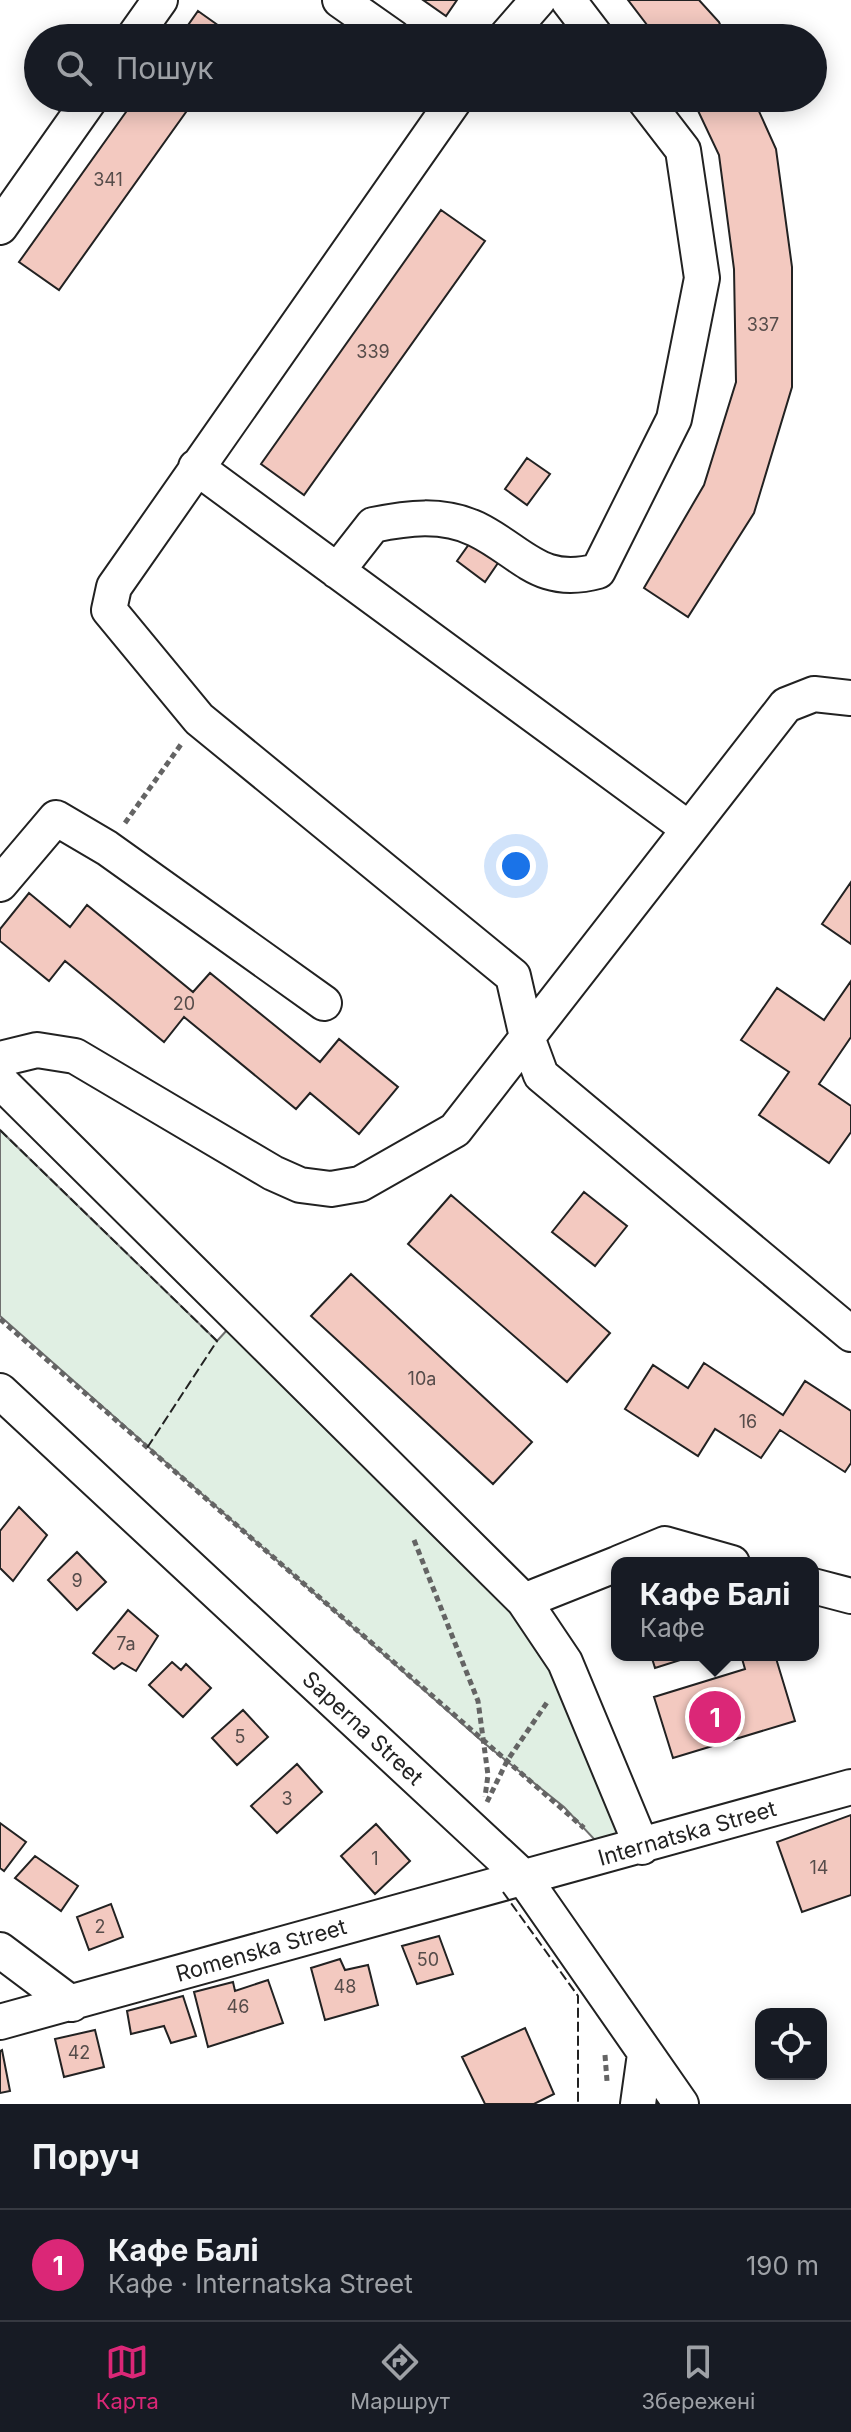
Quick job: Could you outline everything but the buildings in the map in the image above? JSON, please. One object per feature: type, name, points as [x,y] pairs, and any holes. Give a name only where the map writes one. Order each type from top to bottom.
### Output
[{"type":"street","points":[[143,24],[160,0]]},
{"type":"street","points":[[340,0],[374,24]]},
{"type":"street","points":[[517,24],[538,0]]},
{"type":"street","points":[[568,0],[586,24]]},
{"type":"street","points":[[0,227],[81,112]]},
{"type":"street","points":[[446,112],[114,587],[109,610],[199,719],[513,976],[527,1037],[541,1075],[851,1334]]},
{"type":"street","points":[[337,571],[373,525],[411,518],[444,519],[475,529],[535,568],[555,575],[577,577],[598,571],[674,419],[702,278],[683,150],[654,112]]},
{"type":"street","points":[[196,467],[689,829]]},
{"type":"street","points":[[0,1059],[37,1050],[75,1056],[273,1173],[300,1185],[331,1189],[360,1184],[388,1171],[455,1130],[786,705],[814,694],[851,698]]},
{"type":"street","points":[[0,884],[56,818],[107,848],[324,1003]]},
{"type":"street","points":[[0,1081],[524,1601],[569,1670],[625,1851]]},
{"type":"street","name":"Saperna Street","points":[[0,1391],[523,1877],[681,2104]]},
{"type":"street","points":[[633,1557],[665,1544],[711,1557]]},
{"type":"street","points":[[524,1601],[611,1566]]},
{"type":"street","points":[[819,1588],[851,1596]]},
{"type":"street","name":"Internatska Street","points":[[523,1877],[851,1787]]},
{"type":"street","name":"Romenska Street","points":[[0,2022],[523,1877]]},
{"type":"street","points":[[0,1950],[72,2004]]},
{"type":"street","points":[[638,2104],[645,2054]]},
{"type":"path","points":[[107,848],[199,719]]},
{"type":"path","points":[[0,1319],[484,1743],[625,1851]]},
{"type":"path","points":[[413,1535],[478,1701],[488,1775],[484,1809],[507,1761],[569,1670]]},
{"type":"green space","points":[[0,1130],[217,1341],[238,1318],[524,1601],[642,1847],[609,1855],[564,1807],[484,1743],[0,1316]]},
{"type":"fence","points":[[0,1130],[217,1341],[147,1448]]},
{"type":"fence","points":[[503,1892],[578,1996],[578,2104]]},
{"type":"place","name":"Кафе Балі","points":[[715,1717]]}]
